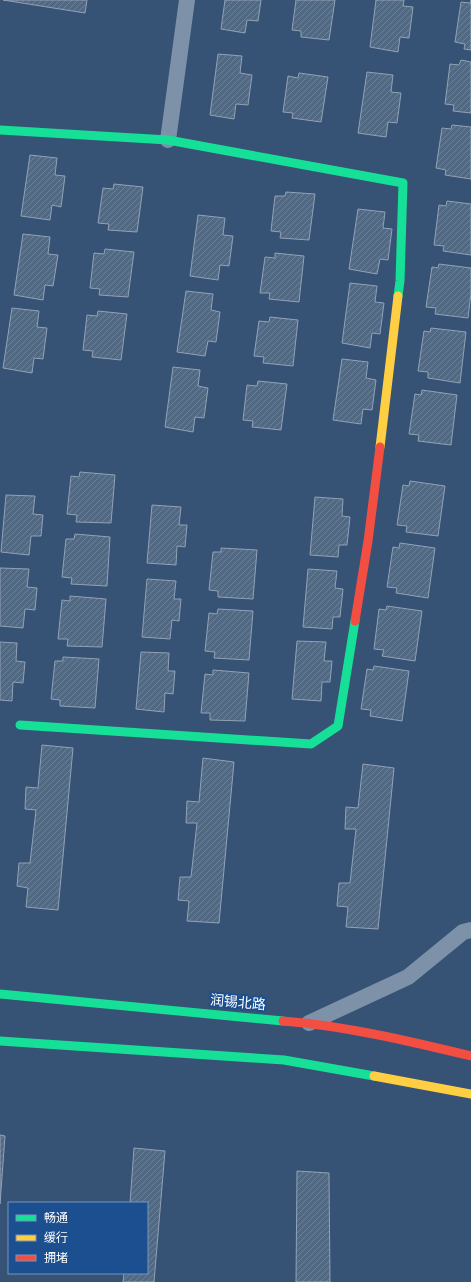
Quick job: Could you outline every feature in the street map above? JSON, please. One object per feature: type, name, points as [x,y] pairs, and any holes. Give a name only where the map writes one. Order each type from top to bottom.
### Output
[{"type":"street","points":[[168,140],[188,0]]},
{"type":"street","points":[[0,130],[168,140],[403,183],[399,289],[368,541],[338,726],[311,744],[20,725]]},
{"type":"street","points":[[309,1022],[408,977],[463,932],[471,930]]},
{"type":"street","name":"润锡北路","points":[[0,994],[309,1022],[418,1043],[471,1056]]},
{"type":"street","points":[[0,1041],[284,1060],[471,1094]]},
{"type":"building","points":[[3,0],[87,0],[85,13]]},
{"type":"building","points":[[225,0],[261,0],[258,21],[247,20],[245,33],[221,29]]},
{"type":"building","points":[[296,0],[335,0],[329,40],[301,37],[301,31],[292,30]]},
{"type":"building","points":[[376,0],[404,0],[403,6],[413,7],[409,38],[400,37],[398,52],[370,47]]},
{"type":"building","points":[[471,0],[471,50],[464,49],[465,44],[455,42],[461,2],[470,3]]},
{"type":"building","points":[[218,54],[242,56],[240,73],[252,75],[248,105],[236,104],[234,119],[210,115]]},
{"type":"building","points":[[461,60],[471,62],[471,113],[453,111],[454,105],[445,104],[450,64],[459,65]]},
{"type":"building","points":[[367,72],[393,75],[391,92],[401,93],[397,123],[388,122],[386,137],[358,133]]},
{"type":"building","points":[[299,73],[328,77],[321,122],[292,118],[293,113],[283,112],[288,76],[298,78]]},
{"type":"building","points":[[452,125],[471,127],[471,179],[445,175],[446,170],[436,168],[442,128],[451,129]]},
{"type":"building","points":[[30,155],[57,158],[55,175],[65,176],[61,207],[52,205],[50,220],[21,216]]},
{"type":"building","points":[[114,184],[143,187],[137,232],[108,230],[109,224],[98,223],[103,188],[113,189]]},
{"type":"building","points":[[286,192],[315,194],[309,240],[280,238],[281,232],[271,231],[275,196],[285,196]]},
{"type":"building","points":[[447,201],[471,204],[471,255],[443,251],[444,246],[434,245],[439,205],[446,206]]},
{"type":"building","points":[[358,209],[385,212],[383,228],[392,229],[388,260],[380,259],[377,274],[349,269]]},
{"type":"building","points":[[198,215],[225,218],[223,235],[233,236],[229,266],[220,265],[218,280],[190,276]]},
{"type":"building","points":[[23,234],[50,237],[48,254],[58,255],[53,286],[45,285],[43,300],[14,295]]},
{"type":"building","points":[[105,249],[134,252],[128,297],[99,295],[100,289],[90,288],[94,253],[104,254]]},
{"type":"building","points":[[275,253],[304,256],[299,302],[269,299],[270,293],[260,293],[265,257],[275,258]]},
{"type":"building","points":[[439,264],[471,268],[471,293],[468,318],[435,314],[436,308],[426,307],[432,267],[438,268]]},
{"type":"building","points":[[350,283],[377,286],[375,302],[384,303],[380,334],[372,333],[370,348],[342,343]]},
{"type":"building","points":[[186,291],[213,294],[211,310],[220,312],[216,342],[208,341],[205,356],[177,352]]},
{"type":"building","points":[[12,308],[39,311],[37,327],[47,328],[43,359],[34,358],[32,373],[3,368]]},
{"type":"building","points":[[98,311],[127,314],[121,360],[92,357],[93,351],[83,350],[87,315],[97,316]]},
{"type":"building","points":[[270,317],[298,320],[293,366],[263,363],[264,357],[254,356],[259,321],[269,322]]},
{"type":"building","points":[[431,328],[466,332],[460,383],[428,378],[428,372],[418,371],[424,331],[430,332]]},
{"type":"building","points":[[342,359],[368,362],[366,378],[376,380],[372,410],[363,409],[361,424],[333,420]]},
{"type":"building","points":[[173,367],[200,370],[198,386],[208,388],[204,418],[195,417],[193,432],[165,427]]},
{"type":"building","points":[[258,381],[287,384],[281,430],[252,427],[253,421],[243,420],[247,385],[257,386]]},
{"type":"building","points":[[422,390],[457,395],[451,445],[418,441],[419,435],[409,434],[415,394],[421,395]]},
{"type":"building","points":[[80,472],[115,475],[111,523],[76,522],[77,515],[67,514],[71,476],[79,477]]},
{"type":"building","points":[[410,481],[445,486],[438,536],[406,532],[407,526],[397,525],[403,485],[409,486]]},
{"type":"building","points":[[6,495],[35,496],[33,514],[43,515],[41,536],[31,536],[29,555],[1,552]]},
{"type":"building","points":[[315,497],[343,499],[342,516],[350,517],[347,545],[339,545],[338,557],[310,555]]},
{"type":"building","points":[[152,505],[181,507],[179,525],[187,525],[185,547],[177,546],[176,565],[147,563]]},
{"type":"building","points":[[75,534],[110,537],[107,586],[71,584],[72,578],[62,577],[66,539],[74,539]]},
{"type":"building","points":[[400,543],[435,548],[428,598],[396,593],[397,588],[387,587],[393,547],[399,548]]},
{"type":"building","points":[[221,548],[257,550],[253,599],[218,597],[218,591],[209,590],[213,552],[221,552]]},
{"type":"building","points":[[0,568],[29,569],[27,587],[37,588],[35,610],[25,609],[23,628],[0,626]]},
{"type":"building","points":[[308,569],[337,571],[335,588],[343,589],[340,617],[333,617],[332,629],[303,627]]},
{"type":"building","points":[[147,579],[176,581],[174,599],[181,599],[179,621],[172,620],[170,639],[142,637]]},
{"type":"building","points":[[70,596],[106,599],[102,647],[67,646],[68,639],[58,639],[62,600],[70,601]]},
{"type":"building","points":[[387,606],[422,611],[415,661],[382,656],[384,650],[374,649],[379,609],[386,610]]},
{"type":"building","points":[[218,609],[253,611],[249,660],[214,658],[215,652],[205,651],[209,613],[217,614]]},
{"type":"building","points":[[297,641],[326,642],[324,661],[332,661],[330,682],[322,682],[321,701],[292,699]]},
{"type":"building","points":[[0,642],[17,643],[16,661],[25,662],[23,683],[13,682],[12,701],[0,700]]},
{"type":"building","points":[[141,652],[169,653],[168,671],[175,671],[173,694],[165,693],[164,712],[136,709]]},
{"type":"building","points":[[63,657],[99,659],[95,708],[60,706],[60,700],[51,699],[55,661],[63,661]]},
{"type":"building","points":[[374,666],[409,671],[402,721],[370,716],[371,710],[361,709],[367,669],[373,670]]},
{"type":"building","points":[[213,670],[249,673],[245,721],[210,720],[210,713],[201,713],[205,674],[213,675]]},
{"type":"building","points":[[42,745],[73,748],[58,910],[26,907],[28,888],[17,886],[19,863],[30,863],[36,810],[25,809],[26,787],[38,788]]},
{"type":"building","points":[[203,758],[234,762],[219,923],[187,921],[189,901],[178,900],[180,877],[191,877],[197,823],[186,823],[187,801],[199,802]]},
{"type":"building","points":[[363,764],[394,768],[378,929],[346,927],[348,907],[337,906],[339,883],[350,883],[356,829],[345,829],[346,807],[358,808]]},
{"type":"building","points":[[0,1135],[5,1136],[0,1204]]},
{"type":"building","points":[[134,1148],[165,1151],[154,1282],[123,1282],[124,1274],[148,1274],[148,1202],[130,1202]]},
{"type":"building","points":[[297,1171],[329,1173],[330,1282],[296,1282]]},
{"type":"traffic: fast","points":[[0,130],[168,140],[403,183],[400,281],[398,296]]},
{"type":"traffic: fast","points":[[20,725],[311,744],[338,726],[355,621]]},
{"type":"traffic: fast","points":[[0,994],[283,1021]]},
{"type":"traffic: fast","points":[[0,1041],[284,1060],[374,1076]]},
{"type":"traffic: slow","points":[[380,447],[398,296]]},
{"type":"traffic: slow","points":[[374,1076],[471,1094]]},
{"type":"traffic: jam","points":[[355,621],[368,541],[380,447]]},
{"type":"traffic: jam","points":[[283,1021],[354,1030],[471,1056]]}]
